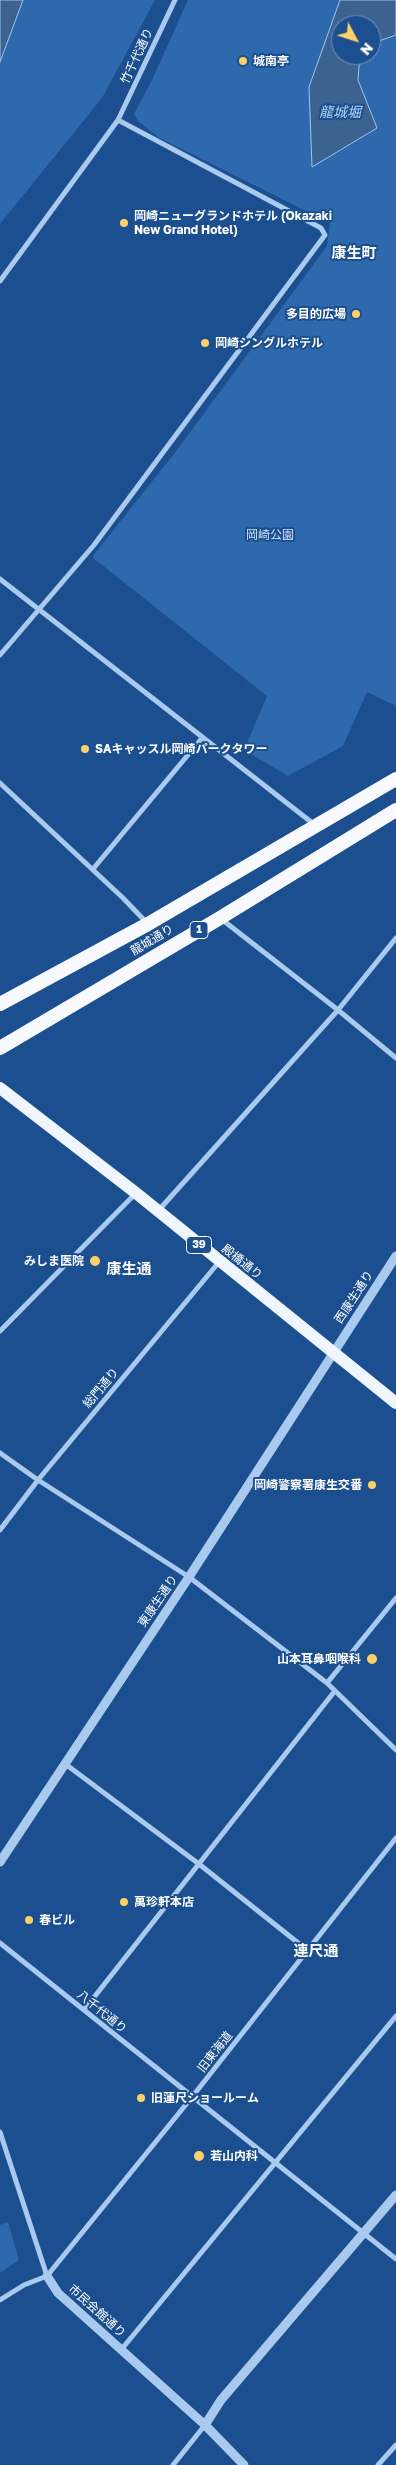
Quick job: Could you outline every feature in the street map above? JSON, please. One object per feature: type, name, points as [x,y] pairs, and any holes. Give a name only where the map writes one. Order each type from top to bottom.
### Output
[{"type":"highway","name":"龍城通り","points":[[0,1004],[148,924],[396,780]]},
{"type":"highway","name":"龍城通り","points":[[0,1048],[220,918],[396,810]]},
{"type":"main road","name":"殿橋通り","points":[[0,1088],[136,1193],[219,1262],[396,1403]]},
{"type":"street","name":"竹千代通り","points":[[0,281],[118,120],[175,0]]},
{"type":"street","points":[[0,655],[94,545],[325,235],[321,228],[118,120]]},
{"type":"street","points":[[0,579],[316,827]]},
{"type":"street","points":[[93,869],[202,738]]},
{"type":"street","points":[[0,783],[93,869],[148,924]]},
{"type":"street","points":[[220,918],[396,1058]]},
{"type":"street","points":[[158,1211],[338,1010],[396,938]]},
{"type":"street","points":[[0,1331],[136,1193]]},
{"type":"street","name":"西康生通り","points":[[334,1352],[396,1256]]},
{"type":"street","name":"総門通り","points":[[0,1530],[38,1480],[219,1262]]},
{"type":"street","name":"東康生通り","points":[[0,1862],[334,1352]]},
{"type":"street","points":[[0,1453],[38,1480],[189,1576],[327,1683],[334,1692],[396,1750]]},
{"type":"street","points":[[327,1683],[396,1598]]},
{"type":"street","points":[[84,2010],[334,1692]]},
{"type":"street","points":[[64,1763],[199,1864],[307,1950]]},
{"type":"street","name":"旧東海道","points":[[47,2276],[192,2097],[396,1838]]},
{"type":"street","name":"八千代通り","points":[[0,1943],[396,2260]]},
{"type":"street","points":[[121,2350],[396,2016]]},
{"type":"street","name":"市民会館通り","points":[[0,2132],[47,2276],[58,2293],[205,2426],[244,2465]]},
{"type":"street","points":[[173,2465],[205,2426],[221,2400],[396,2195]]},
{"type":"street","points":[[0,2300],[24,2285],[47,2276]]},
{"type":"street","points":[[378,2465],[396,2445]]},
{"type":"green space","points":[[23,0],[155,0],[102,98],[0,224],[0,62]]},
{"type":"green space","name":"岡崎公園","points":[[188,0],[396,0],[396,706],[367,692],[343,746],[288,776],[244,750],[267,696],[92,557],[174,454],[327,246],[330,223],[158,137],[138,121],[134,114],[152,80]]},
{"type":"green space","points":[[8,2222],[19,2260],[0,2273],[0,2225]]},
{"type":"water","points":[[0,0],[23,0],[0,62]]},
{"type":"water","name":"龍城堀","points":[[340,0],[396,0],[396,35],[381,40],[381,15],[335,15]]},
{"type":"water","name":"龍城堀","points":[[331,25],[331,65],[360,65],[358,80],[377,128],[312,167],[309,87]]},
{"type":"place","name":"城南亭","points":[[243,61]]},
{"type":"place","name":"岡崎ニューグランドホテル (Okazaki New Grand Hotel)","points":[[124,223]]},
{"type":"place","name":"多目的広場","points":[[356,314]]},
{"type":"place","name":"岡崎シングルホテル","points":[[205,343]]},
{"type":"place","name":"SAキャッスル岡崎パークタワー","points":[[85,749]]},
{"type":"place","name":"みしま医院","points":[[95,1261]]},
{"type":"place","name":"岡崎警察署康生交番","points":[[372,1485]]},
{"type":"place","name":"山本耳鼻咽喉科","points":[[372,1659]]},
{"type":"place","name":"萬珍軒本店","points":[[124,1902]]},
{"type":"place","name":"春ビル","points":[[29,1920]]},
{"type":"place","name":"旧蓮尺ショールーム","points":[[141,2098]]},
{"type":"place","name":"若山内科","points":[[199,2156]]},
{"type":"district","name":"康生町","points":[[354,253]]},
{"type":"district","name":"康生通","points":[[129,1269]]},
{"type":"district","name":"連尺通","points":[[316,1951]]}]
